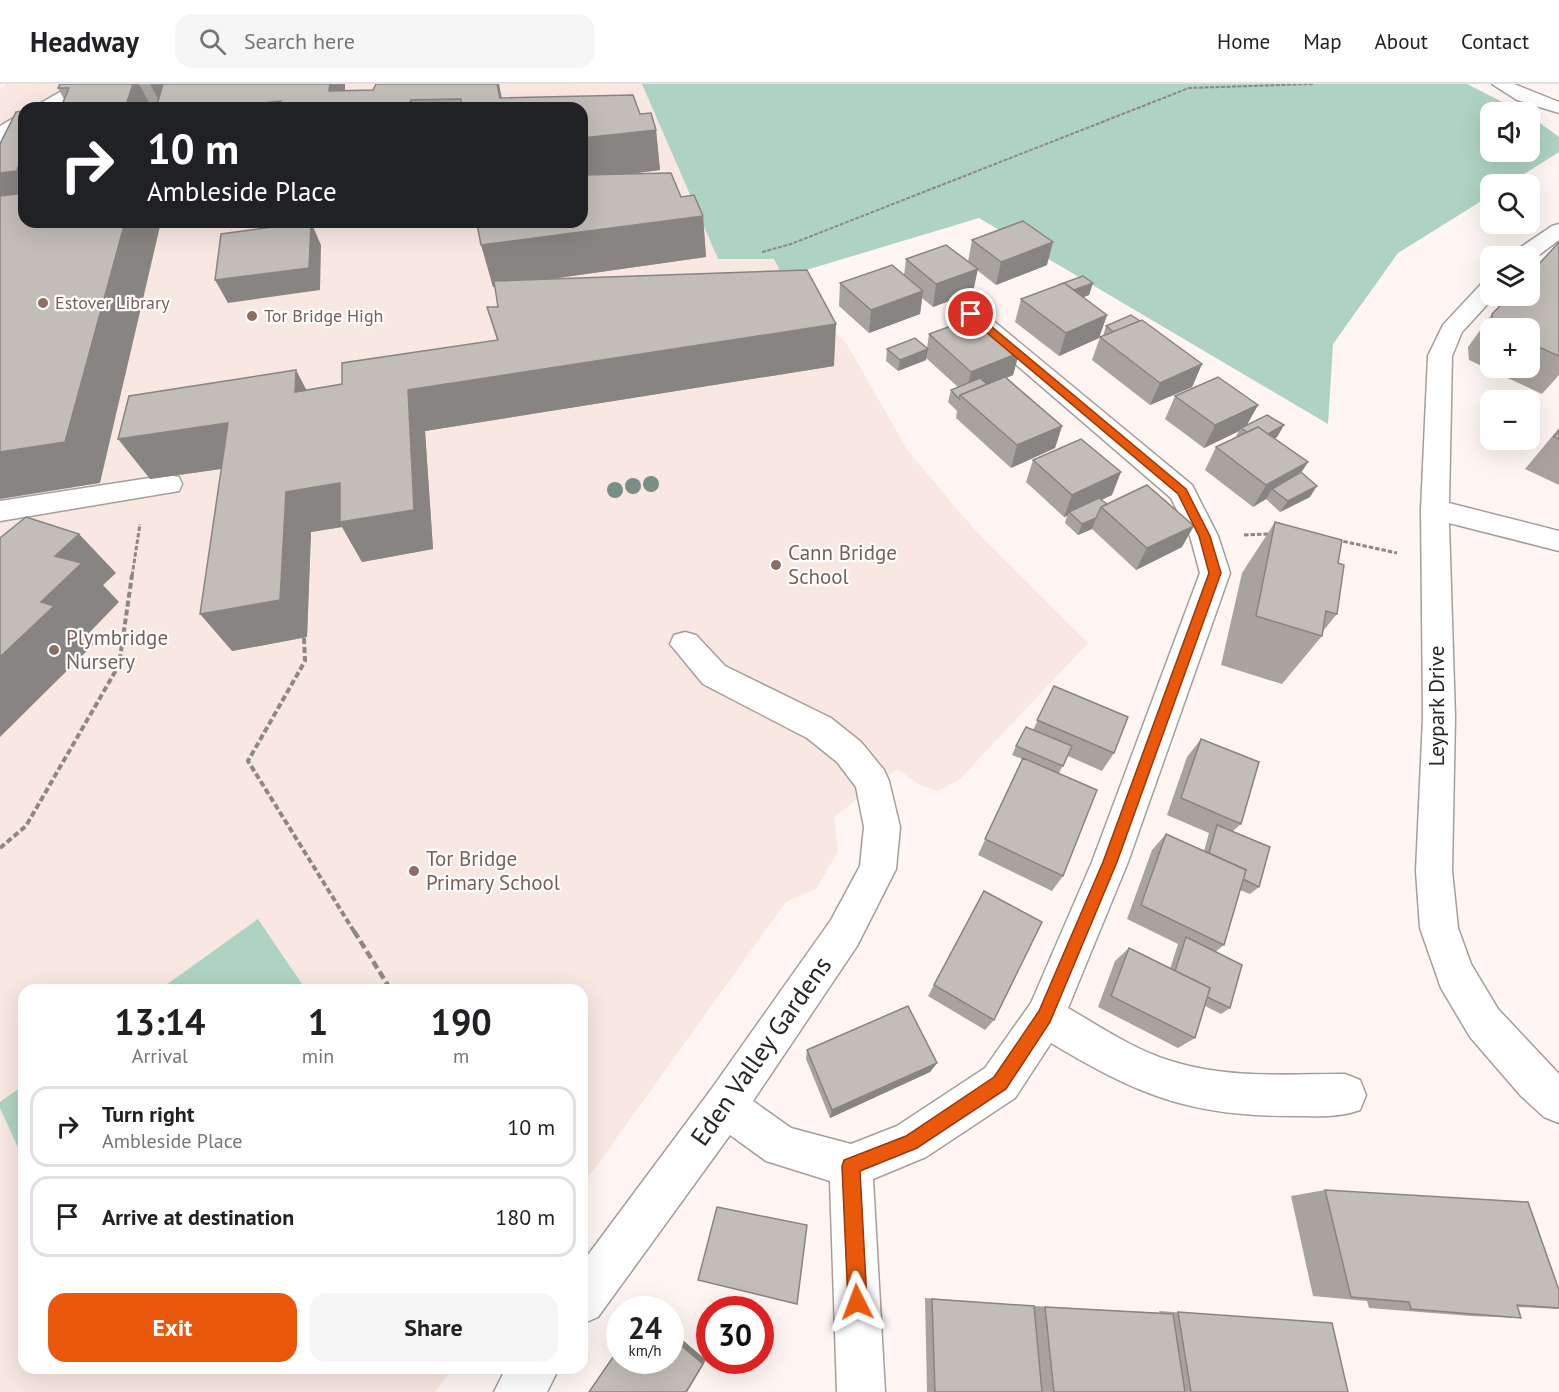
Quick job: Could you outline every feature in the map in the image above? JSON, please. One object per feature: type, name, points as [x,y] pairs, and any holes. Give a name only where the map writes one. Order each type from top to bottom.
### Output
[{"type":"street","points":[[52,102],[87,84]]},
{"type":"street","points":[[1501,84],[1523,96],[1559,108]]},
{"type":"street","points":[[0,141],[9,126],[18,121]]},
{"type":"street","points":[[1537,246],[1559,231]]},
{"type":"street","name":"Leypark Drive","points":[[1480,299],[1451,330],[1440,356],[1435,509],[1439,717],[1434,871],[1439,928],[1455,974],[1484,1023],[1536,1081],[1559,1102]]},
{"type":"street","points":[[725,1106],[781,1146],[851,1166],[911,1142],[1000,1083],[1045,1017],[1110,862],[1215,573],[1204,536],[1182,492],[971,314]]},
{"type":"street","points":[[0,511],[157,486]]},
{"type":"street","points":[[1435,509],[1559,541]]},
{"type":"street","name":"Eden Valley Gardens","points":[[588,1293],[725,1106],[844,933],[878,869],[882,827],[872,780],[849,752],[819,728],[714,675],[685,644]]},
{"type":"street","points":[[1045,1017],[1113,1056],[1171,1082],[1226,1092],[1345,1095]]},
{"type":"street","points":[[851,1166],[861,1392]]},
{"type":"street","points":[[518,1392],[531,1374]]},
{"type":"path","points":[[762,252],[802,239],[1190,88],[1313,84]]},
{"type":"path","points":[[0,848],[26,826],[119,665],[157,486]]},
{"type":"path","points":[[1204,536],[1272,534]]},
{"type":"path","points":[[1336,540],[1435,561]]},
{"type":"path","points":[[303,638],[304,661],[248,761],[387,984]]},
{"type":"shaded area","points":[[6,84],[1467,84],[1502,102],[1480,102],[1480,162],[1540,162],[1540,123],[1559,137],[1559,152],[1524,174],[1480,174],[1480,202],[1398,253],[1333,344],[1328,424],[979,218],[784,276],[848,346],[908,451],[976,531],[1088,643],[959,780],[938,791],[918,784],[897,769],[834,817],[838,852],[816,889],[786,902],[588,1178],[588,984],[18,984],[18,1374],[448,1374],[435,1392],[0,1392],[0,89]]},
{"type":"green space","points":[[642,84],[1467,84],[1502,102],[1480,102],[1480,162],[1540,162],[1540,123],[1559,137],[1559,152],[1524,174],[1480,174],[1480,202],[1398,253],[1333,344],[1328,424],[979,218],[783,277],[774,259],[718,259]]},
{"type":"green space","points":[[258,919],[302,984],[167,984]]},
{"type":"green space","points":[[18,1089],[18,1148],[0,1108],[0,1102]]},
{"type":"building","points":[[60,84],[133,84],[127,102],[63,102],[69,88],[58,88]]},
{"type":"building","points":[[163,84],[330,84],[329,91],[373,90],[376,84],[497,84],[500,98],[633,95],[640,114],[651,113],[656,130],[588,137],[588,102],[461,102],[461,99],[411,100],[410,102],[158,102]]},
{"type":"building","points":[[18,112],[17,171],[0,173],[0,144]]},
{"type":"building","points":[[671,173],[681,197],[694,195],[703,216],[481,245],[478,228],[588,228],[588,175]]},
{"type":"building","points":[[18,194],[18,228],[123,228],[65,442],[0,452],[0,196]]},
{"type":"building","points":[[1023,221],[1053,242],[1001,262],[972,240]]},
{"type":"building","points":[[266,228],[311,228],[309,268],[215,280],[221,234]]},
{"type":"building","points":[[1559,242],[1559,356],[1540,347],[1540,318],[1492,318],[1492,314],[1500,306],[1540,306],[1540,263]]},
{"type":"building","points":[[946,245],[978,269],[936,284],[906,259]]},
{"type":"building","points":[[892,265],[923,291],[871,310],[840,283]]},
{"type":"building","points":[[807,270],[836,324],[408,390],[414,510],[340,522],[340,483],[286,492],[280,600],[200,614],[228,423],[118,439],[129,396],[296,370],[295,392],[342,384],[342,363],[498,340],[487,307],[498,307],[494,281]]},
{"type":"building","points":[[1083,276],[1093,283],[1074,290],[1064,283],[1058,285]]},
{"type":"building","points":[[1064,283],[1107,315],[1066,333],[1021,299]]},
{"type":"building","points":[[1131,315],[1140,321],[1114,332],[1106,326]]},
{"type":"building","points":[[976,317],[1019,353],[971,372],[929,334]]},
{"type":"building","points":[[1142,320],[1202,364],[1160,383],[1100,337]]},
{"type":"building","points":[[915,338],[928,349],[900,360],[887,349]]},
{"type":"building","points":[[1005,377],[1062,426],[1017,445],[960,395]]},
{"type":"building","points":[[1218,377],[1258,405],[1215,425],[1175,396]]},
{"type":"building","points":[[980,378],[987,384],[960,395],[959,399],[951,390]]},
{"type":"building","points":[[1267,415],[1284,425],[1268,434],[1258,427],[1247,432],[1241,428]]},
{"type":"building","points":[[1258,427],[1308,462],[1266,485],[1216,447]]},
{"type":"building","points":[[1081,439],[1121,472],[1072,495],[1033,460]]},
{"type":"building","points":[[1301,472],[1317,486],[1288,501],[1272,489]]},
{"type":"building","points":[[1147,485],[1194,526],[1147,548],[1101,507]]},
{"type":"building","points":[[1099,498],[1107,504],[1101,507],[1096,518],[1082,524],[1069,512]]},
{"type":"building","points":[[26,517],[79,534],[55,556],[82,563],[41,602],[54,606],[0,657],[0,538]]},
{"type":"building","points":[[1275,522],[1342,540],[1338,563],[1344,565],[1337,614],[1326,611],[1322,636],[1256,616]]},
{"type":"building","points":[[1054,686],[1128,717],[1114,753],[1037,720]]},
{"type":"building","points":[[1026,727],[1072,746],[1063,766],[1016,746]]},
{"type":"building","points":[[1201,739],[1259,762],[1241,824],[1181,798]]},
{"type":"building","points":[[1023,758],[1097,790],[1063,876],[985,839]]},
{"type":"building","points":[[1217,825],[1270,847],[1259,887],[1243,879],[1246,870],[1209,853]]},
{"type":"building","points":[[1166,834],[1246,870],[1224,945],[1141,905]]},
{"type":"building","points":[[984,891],[1042,922],[994,1020],[934,985]]},
{"type":"building","points":[[1186,937],[1242,965],[1230,1008],[1207,997],[1210,988],[1175,971]]},
{"type":"building","points":[[1129,948],[1210,988],[1195,1038],[1111,996]]},
{"type":"building","points":[[908,1006],[937,1063],[832,1110],[807,1050]]},
{"type":"building","points":[[1325,1190],[1528,1202],[1559,1290],[1559,1308],[1517,1305],[1521,1318],[1411,1309],[1409,1302],[1351,1297]]},
{"type":"building","points":[[717,1207],[807,1225],[797,1304],[774,1298],[774,1296],[764,1296],[698,1280]]},
{"type":"building","points":[[932,1299],[1034,1306],[1042,1392],[935,1392]]},
{"type":"building","points":[[1045,1307],[1173,1314],[1185,1392],[1054,1392]]},
{"type":"building","points":[[1178,1312],[1332,1323],[1348,1392],[1191,1392]]},
{"type":"building","points":[[684,1348],[696,1358],[697,1374],[686,1392],[589,1392],[606,1367],[606,1374],[684,1374]]},
{"type":"place","name":"Estover Library","points":[[43,303]]},
{"type":"place","name":"Tor Bridge High","points":[[252,316]]},
{"type":"place","name":"Cann Bridge School","points":[[776,565]]},
{"type":"place","name":"Plymbridge Nursery","points":[[54,650]]},
{"type":"place","name":"Tor Bridge Primary School","points":[[414,871]]},
{"type":"route","points":[[857,1302],[851,1166],[911,1142],[1000,1083],[1045,1017],[1110,862],[1183,655],[1215,573],[1204,536],[1182,492],[971,314]]}]
